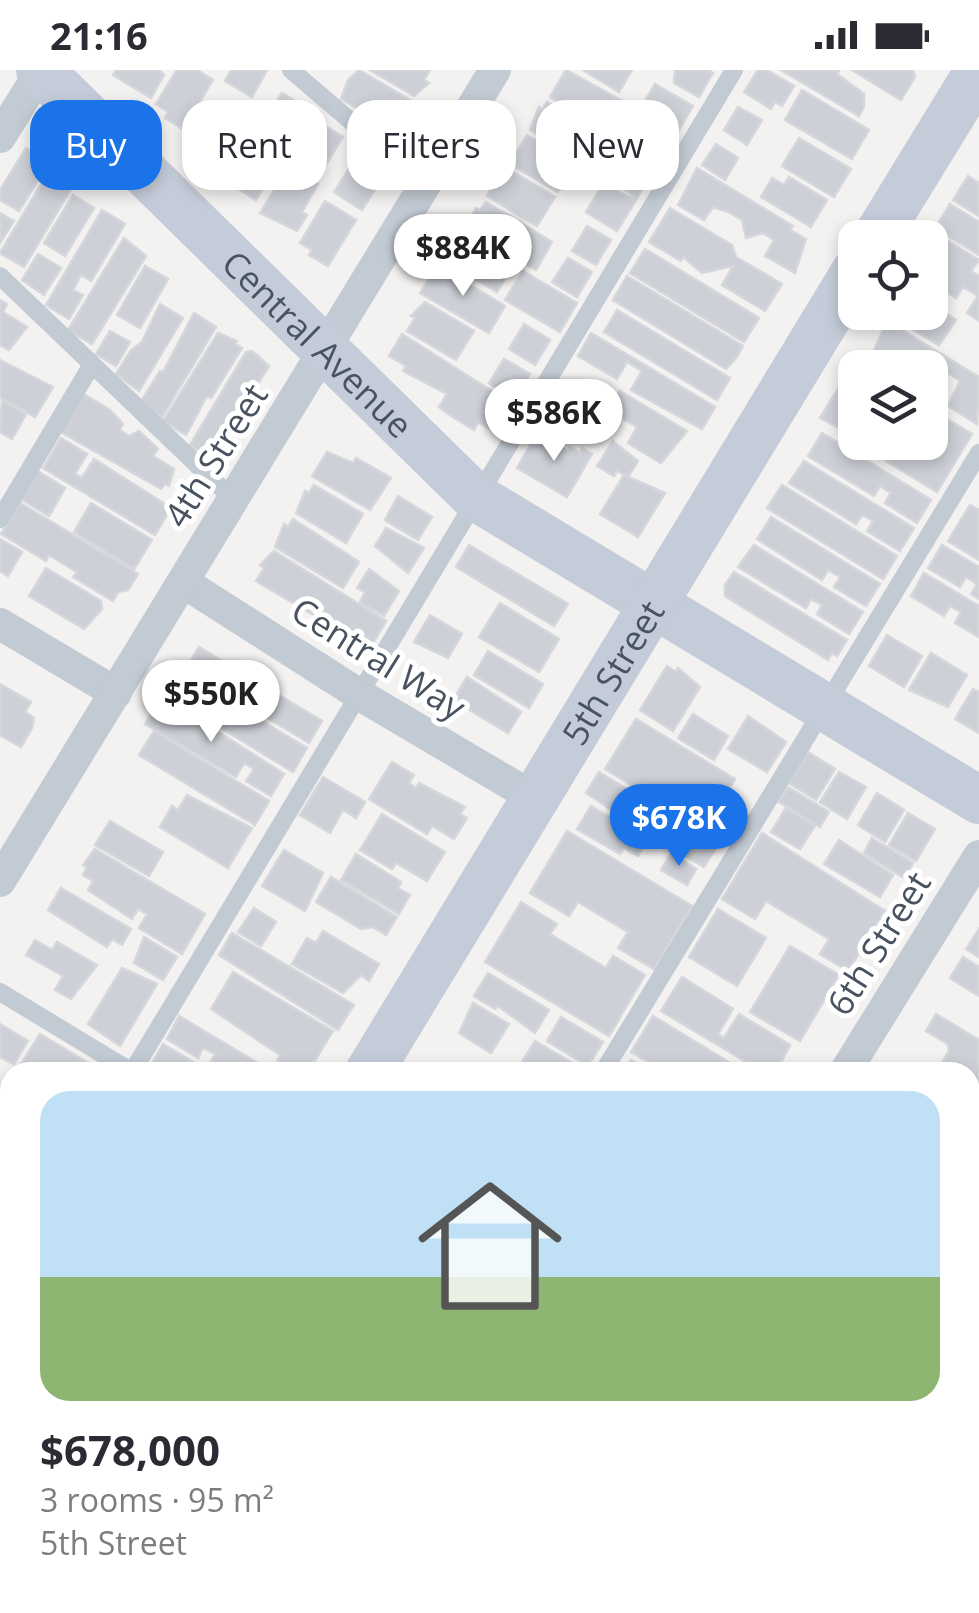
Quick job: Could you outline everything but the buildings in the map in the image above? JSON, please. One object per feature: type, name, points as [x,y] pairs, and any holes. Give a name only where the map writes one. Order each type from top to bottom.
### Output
[{"type":"street","name":"Central Avenue","points":[[41,70],[474,496],[979,800]]},
{"type":"street","points":[[0,137],[41,70]]},
{"type":"street","name":"4th Street","points":[[476,100],[495,70]]},
{"type":"street","points":[[887,220],[979,70]]},
{"type":"street","name":"4th Street","points":[[0,880],[327,350],[419,190]]},
{"type":"street","name":"5th Street","points":[[375,1062],[838,300]]},
{"type":"street","name":"Central Way","points":[[183,582],[360,695],[536,799]]},
{"type":"street","points":[[0,624],[116,694]]},
{"type":"street","name":"6th Street","points":[[852,1062],[979,856]]},
{"type":"lane","points":[[291,70],[347,118]]},
{"type":"lane","points":[[138,1062],[360,695],[474,496],[734,70]]},
{"type":"lane","points":[[0,276],[235,500]]},
{"type":"lane","points":[[0,518],[91,366]]},
{"type":"lane","points":[[609,1062],[979,453]]},
{"type":"lane","points":[[0,992],[116,1062]]}]
